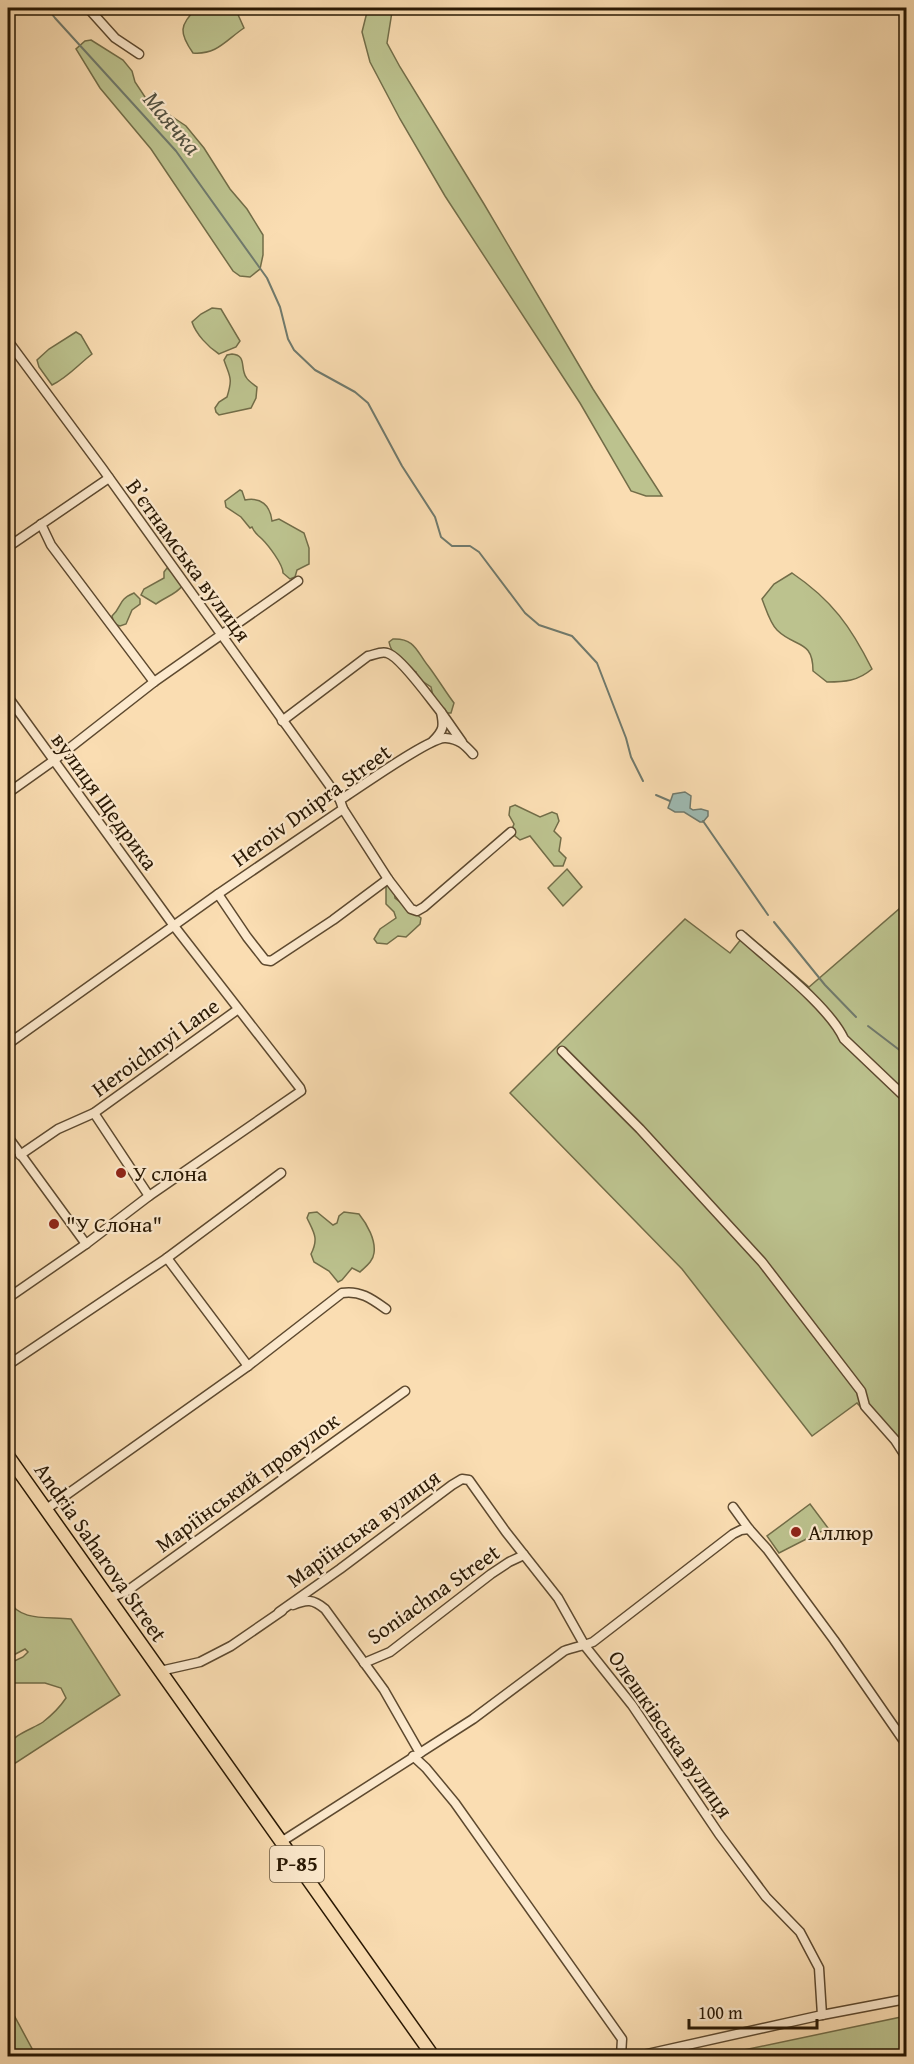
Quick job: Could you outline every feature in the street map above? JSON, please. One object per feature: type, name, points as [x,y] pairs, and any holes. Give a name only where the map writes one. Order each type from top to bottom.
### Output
[{"type":"main road","name":"Andria Saharova Street","points":[[8,1456],[160,1671]]},
{"type":"main road","name":"Р-85","points":[[160,1671],[433,2056]]},
{"type":"street","points":[[88,8],[115,39],[139,54]]},
{"type":"street","name":"Вʼєтнамська вулиця","points":[[8,341],[340,800]]},
{"type":"street","points":[[8,547],[109,478]]},
{"type":"street","points":[[41,524],[51,545],[154,682]]},
{"type":"street","points":[[8,793],[154,682],[298,581]]},
{"type":"street","points":[[282,721],[369,656],[386,653],[401,663],[473,754]]},
{"type":"street","name":"вулиця Щедрика","points":[[8,697],[174,926]]},
{"type":"street","points":[[433,741],[444,726],[441,712]]},
{"type":"street","points":[[433,741],[445,737],[462,742]]},
{"type":"street","name":"Heroiv Dnipra Street","points":[[8,1044],[218,894],[343,809],[340,800],[433,741]]},
{"type":"street","points":[[343,809],[388,879],[411,909],[417,911],[511,832]]},
{"type":"street","points":[[218,894],[265,960],[271,961],[333,920],[388,879]]},
{"type":"street","points":[[8,1298],[86,1244],[149,1196],[301,1092],[174,926]]},
{"type":"street","points":[[741,935],[816,1003],[839,1027],[844,1039],[906,1098]]},
{"type":"street","name":"Heroichnyi Lane","points":[[20,1155],[58,1129],[94,1113],[237,1010]]},
{"type":"street","points":[[562,1051],[640,1129],[762,1262],[861,1391],[865,1406],[895,1440],[906,1457]]},
{"type":"street","points":[[94,1113],[149,1196]]},
{"type":"street","points":[[8,1137],[86,1244]]},
{"type":"street","points":[[8,1365],[167,1258],[281,1173]]},
{"type":"street","points":[[167,1258],[248,1366]]},
{"type":"street","points":[[45,1510],[248,1366],[342,1293],[365,1295],[386,1309]]},
{"type":"street","name":"Маріїнський провулок","points":[[108,1598],[127,1591],[405,1390]]},
{"type":"street","name":"Маріїнська вулиця","points":[[279,1612],[452,1485],[462,1479],[469,1480]]},
{"type":"street","name":"Олешківська вулиця","points":[[469,1480],[558,1599],[585,1646],[632,1705],[719,1833],[766,1897],[800,1932],[819,1968],[822,2015]]},
{"type":"street","points":[[733,1507],[767,1549],[879,1702],[906,1744]]},
{"type":"street","points":[[281,1842],[473,1719],[564,1651],[574,1646],[585,1646],[593,1642],[734,1534],[749,1529]]},
{"type":"street","name":"Soniachna Street","points":[[364,1662],[390,1652],[491,1574],[508,1562],[524,1555]]},
{"type":"street","points":[[160,1671],[200,1662],[222,1651],[279,1612],[309,1600],[315,1601],[336,1623],[384,1690],[426,1768],[455,1803],[616,2030],[622,2039],[621,2056]]},
{"type":"street","points":[[638,2056],[822,2015],[906,1999]]},
{"type":"green space","points":[[197,8],[235,8],[244,28],[221,46],[209,52],[193,53],[185,40],[183,29],[187,19]]},
{"type":"green space","points":[[368,8],[400,8],[392,12],[387,43],[593,389],[662,496],[646,496],[631,491],[580,403],[445,196],[370,62],[362,32]]},
{"type":"green space","points":[[91,40],[123,60],[132,71],[135,82],[147,100],[186,126],[204,148],[230,189],[247,209],[263,235],[260,269],[250,277],[240,276],[233,271],[151,149],[100,88],[76,49],[85,41]]},
{"type":"green space","points":[[212,308],[221,309],[240,341],[236,347],[219,354],[203,340],[192,322]]},
{"type":"green space","points":[[76,332],[81,335],[92,354],[68,375],[52,385],[39,367],[37,360],[49,349]]},
{"type":"green space","points":[[227,355],[240,357],[246,377],[257,387],[256,398],[251,408],[219,415],[215,408],[227,397],[230,385],[224,360]]},
{"type":"green space","points":[[240,490],[245,500],[251,499],[264,503],[272,521],[279,519],[304,533],[309,548],[309,564],[297,570],[295,577],[290,579],[283,573],[281,565],[265,542],[241,517],[226,507],[225,501]]},
{"type":"green space","points":[[167,568],[181,581],[182,586],[156,604],[141,595],[144,589],[164,578]]},
{"type":"green space","points":[[792,573],[818,593],[839,615],[872,669],[851,680],[827,682],[813,671],[810,654],[806,649],[777,630],[768,616],[762,599],[774,584]]},
{"type":"green space","points":[[134,593],[140,599],[140,604],[132,610],[126,624],[120,626],[114,624],[112,616],[122,601]]},
{"type":"green space","points":[[393,639],[407,641],[415,647],[454,703],[451,713],[447,713],[434,700],[431,687],[416,677],[416,672],[399,660],[390,647],[389,642]]},
{"type":"green space","points":[[515,805],[540,817],[552,812],[557,814],[559,821],[554,831],[561,838],[559,851],[566,858],[563,866],[554,866],[530,836],[520,840],[515,836],[512,829],[514,824],[509,815],[510,807]]},
{"type":"green space","points":[[567,869],[582,887],[563,906],[548,888]]},
{"type":"green space","points":[[386,883],[394,890],[395,898],[421,918],[420,924],[406,937],[398,936],[387,944],[377,943],[374,939],[380,929],[396,918],[394,912],[386,904]]},
{"type":"green space","points":[[906,903],[906,1457],[857,1403],[812,1436],[682,1269],[510,1093],[685,919],[730,953],[746,933],[809,987]]},
{"type":"green space","points":[[317,1212],[333,1225],[344,1212],[359,1214],[362,1218],[374,1243],[374,1253],[372,1259],[360,1272],[352,1268],[338,1282],[329,1271],[314,1262],[311,1254],[315,1236],[307,1218],[309,1213]]},
{"type":"green space","name":"Аллюр","points":[[810,1504],[828,1528],[779,1553],[767,1536]]},
{"type":"green space","points":[[8,1599],[13,1607],[27,1615],[71,1619],[120,1695],[14,1764],[7,1751],[11,1742],[43,1722],[66,1698],[61,1688],[45,1683],[8,1683],[8,1664],[28,1652],[25,1649],[8,1658]]},
{"type":"green space","points":[[8,2004],[36,2056],[8,2056]]},
{"type":"green space","points":[[906,2016],[906,2056],[715,2056]]},
{"type":"water","points":[[685,792],[691,796],[690,808],[708,811],[708,816],[703,822],[684,812],[675,812],[668,808],[673,794]]},
{"type":"waterway","name":"Маячка","points":[[47,8],[176,151],[267,278],[280,307],[288,339],[294,350],[315,370],[355,392],[368,403],[402,466],[435,517],[441,537],[452,546],[470,546],[479,552],[525,613],[539,625],[572,636],[597,663],[631,757],[643,781]]},
{"type":"waterway","points":[[656,795],[670,801]]},
{"type":"waterway","points":[[703,821],[768,915]]},
{"type":"waterway","points":[[774,922],[825,985],[856,1017]]},
{"type":"waterway","points":[[868,1026],[906,1055]]},
{"type":"place","name":"У слона","points":[[121,1173]]},
{"type":"place","name":"\"У Слона\"","points":[[54,1224]]},
{"type":"place","name":"Аллюр","points":[[796,1532]]}]
